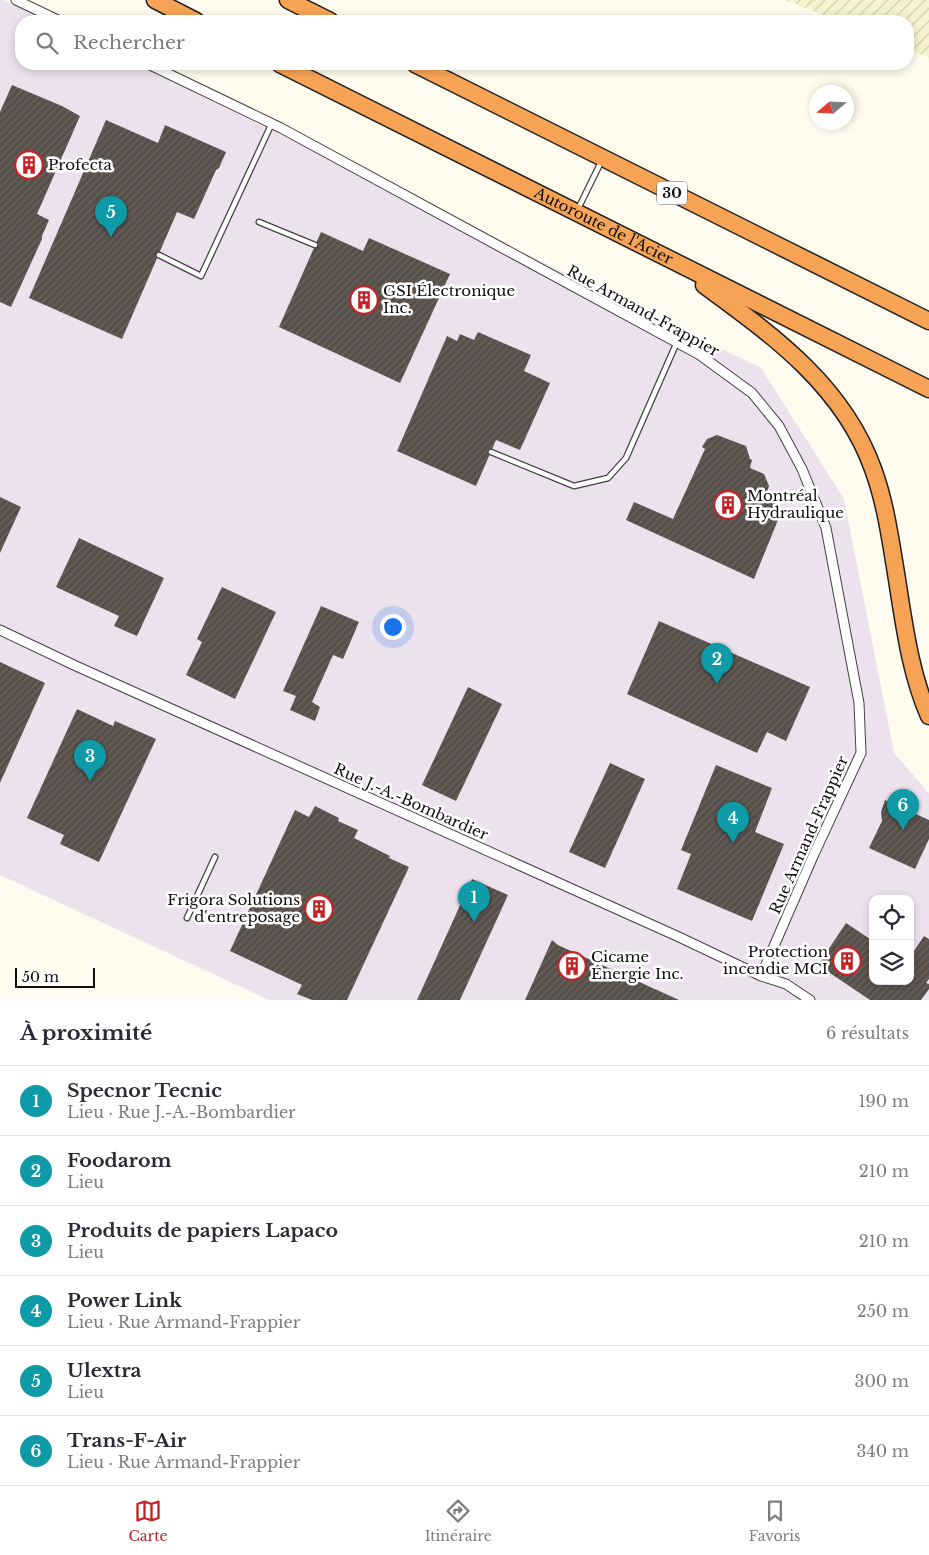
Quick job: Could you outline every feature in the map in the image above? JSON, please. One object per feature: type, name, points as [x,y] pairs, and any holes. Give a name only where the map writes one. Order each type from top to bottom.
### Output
[{"type":"highway","points":[[155,0],[184,15]]},
{"type":"highway","points":[[288,0],[318,15]]},
{"type":"highway","name":"Autoroute de l'Acier","points":[[292,70],[929,389]]},
{"type":"highway","name":"30","points":[[426,70],[929,321]]},
{"type":"highway","points":[[664,256],[761,327],[790,351],[819,380],[855,430],[873,467],[884,502],[910,656],[918,689],[929,716]]},
{"type":"street","points":[[16,0],[47,15]]},
{"type":"street","name":"Rue Armand-Frappier","points":[[161,70],[272,123],[700,355],[752,393],[779,426],[802,469],[826,528],[859,704],[861,753],[813,856],[761,976]]},
{"type":"street","name":"Rue J.-A.-Bombardier","points":[[0,630],[761,976],[786,984],[810,1000]]},
{"type":"lane","points":[[159,255],[201,276],[272,123]]},
{"type":"lane","points":[[576,212],[603,158]]},
{"type":"lane","points":[[258,222],[315,245]]},
{"type":"lane","points":[[491,452],[574,486],[608,478],[626,458],[676,342]]},
{"type":"lane","points":[[187,918],[215,857]]},
{"type":"shaded area","points":[[0,0],[4,0],[35,15],[15,15],[15,70],[147,70],[761,368],[844,499],[894,753],[929,793],[929,1000],[269,1000],[0,875]]},
{"type":"shaded area","points":[[785,0],[929,0],[929,58],[914,52],[914,15],[823,15]]},
{"type":"building","name":"Profecta","points":[[12,85],[62,106],[80,116],[37,214],[49,220],[11,307],[0,302],[0,112]]},
{"type":"building","points":[[106,120],[158,143],[165,125],[226,152],[194,219],[177,212],[122,339],[29,298]]},
{"type":"building","name":"GSI Électronique Inc.","points":[[321,232],[363,251],[369,238],[450,274],[400,383],[279,327]]},
{"type":"building","points":[[478,332],[531,355],[524,371],[550,383],[520,450],[496,440],[476,486],[397,451],[447,336],[457,341],[460,334],[474,340]]},
{"type":"building","name":"Montréal Hydraulique","points":[[717,435],[746,446],[752,460],[750,468],[764,474],[769,486],[767,492],[773,494],[779,509],[782,510],[754,579],[626,520],[634,502],[673,519],[705,449],[702,447],[707,439]]},
{"type":"building","points":[[0,497],[21,507],[0,553]]},
{"type":"building","points":[[79,538],[164,578],[137,636],[114,626],[119,616],[56,587]]},
{"type":"building","points":[[222,587],[276,612],[235,699],[186,675],[202,642],[197,639]]},
{"type":"building","points":[[321,606],[359,622],[343,659],[333,655],[312,702],[320,707],[315,721],[290,710],[296,696],[283,691]]},
{"type":"building","points":[[659,621],[810,687],[786,741],[767,732],[757,753],[627,694]]},
{"type":"building","points":[[0,662],[45,683],[0,783]]},
{"type":"building","points":[[468,687],[502,704],[456,801],[422,785]]},
{"type":"building","points":[[77,709],[113,726],[115,721],[156,739],[99,862],[60,844],[64,835],[27,818]]},
{"type":"building","points":[[610,763],[645,779],[605,868],[569,852]]},
{"type":"building","points":[[716,765],[772,788],[755,832],[784,844],[752,921],[677,889],[691,854],[681,850]]},
{"type":"building","points":[[885,800],[929,820],[929,839],[915,869],[869,848],[882,821],[881,812]]},
{"type":"building","name":"Frigora Solutions d'entreposage","points":[[315,806],[339,818],[338,821],[358,830],[354,838],[409,867],[347,1000],[312,1000],[297,994],[302,985],[230,951],[295,810],[309,817]]},
{"type":"building","points":[[472,879],[508,895],[460,1000],[417,1000]]},
{"type":"building","name":"Protection incendie MCI","points":[[846,923],[869,938],[869,985],[914,985],[914,951],[924,936],[929,939],[929,979],[926,983],[929,984],[929,989],[921,1000],[870,1000],[818,965]]},
{"type":"building","name":"Cicame Énergie Inc.","points":[[552,940],[558,945],[679,1000],[525,1000]]},
{"type":"place","name":"Profecta","points":[[29,165]]},
{"type":"place","name":"Ulextra","points":[[111,237]]},
{"type":"place","name":"GSI Électronique Inc.","points":[[364,300]]},
{"type":"place","name":"Montréal Hydraulique","points":[[728,505]]},
{"type":"place","name":"Foodarom","points":[[717,684]]},
{"type":"place","name":"Produits de papiers Lapaco","points":[[90,781]]},
{"type":"place","name":"Trans-F-Air","points":[[903,830]]},
{"type":"place","name":"Power Link","points":[[733,843]]},
{"type":"place","name":"Frigora Solutions d'entreposage","points":[[319,909]]},
{"type":"place","name":"Specnor Tecnic","points":[[474,922]]},
{"type":"place","name":"Protection incendie MCI","points":[[847,961]]},
{"type":"place","name":"Cicame Énergie Inc.","points":[[572,966]]}]
